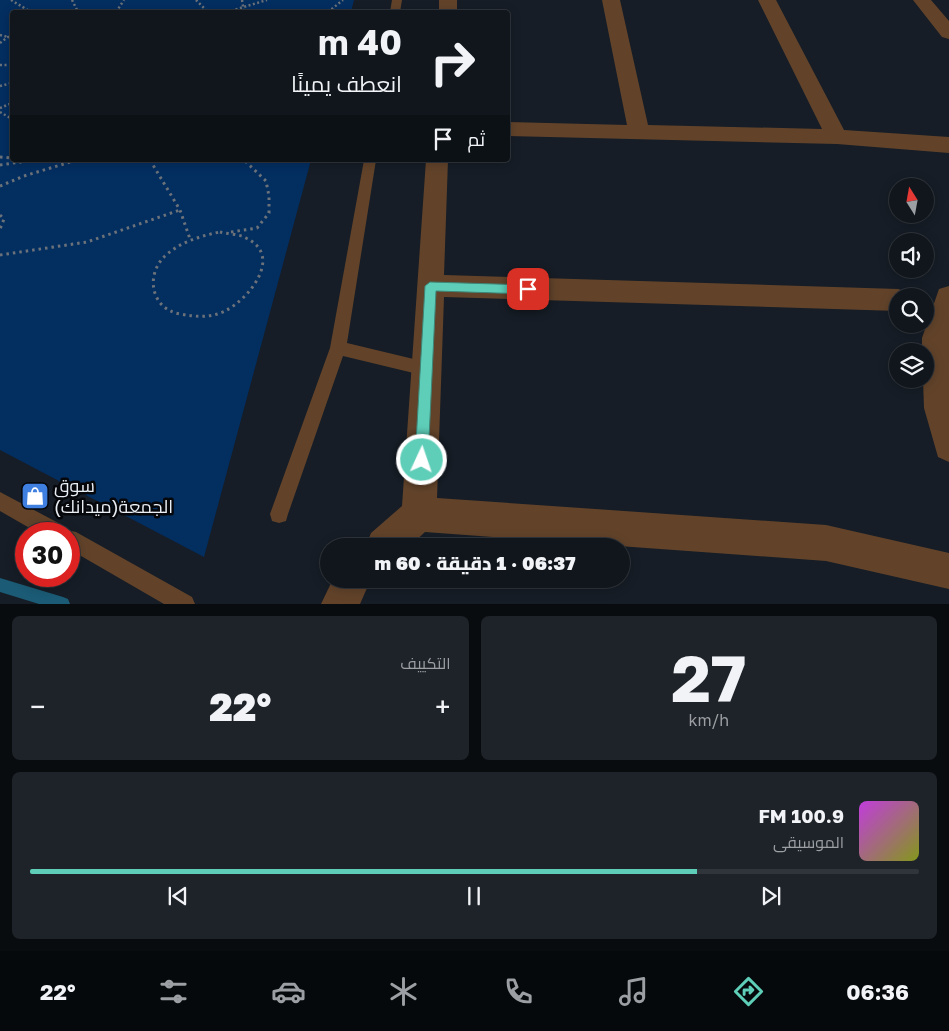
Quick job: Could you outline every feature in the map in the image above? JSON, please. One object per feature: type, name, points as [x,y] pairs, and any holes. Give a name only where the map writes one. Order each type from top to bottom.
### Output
[{"type":"street","points":[[611,0],[639,132]]},
{"type":"street","points":[[767,0],[837,137]]},
{"type":"street","points":[[922,0],[949,33]]},
{"type":"street","points":[[510,130],[837,137],[949,145]]},
{"type":"street","points":[[393,538],[419,514],[438,162]]},
{"type":"street","points":[[430,286],[889,300]]},
{"type":"street","points":[[940,300],[936,338],[939,408],[949,446]]},
{"type":"street","points":[[419,514],[826,543],[949,571]]},
{"type":"street","points":[[339,604],[348,588]]},
{"type":"lane","points":[[279,514],[338,348],[370,162]]},
{"type":"lane","points":[[338,348],[426,369]]},
{"type":"lane","points":[[0,501],[38,522]]},
{"type":"lane","points":[[80,545],[185,604]]},
{"type":"path","points":[[11,0],[28,10]]},
{"type":"path","points":[[196,0],[206,10]]},
{"type":"path","points":[[242,0],[244,8]]},
{"type":"path","points":[[236,10],[267,0]]},
{"type":"path","points":[[330,10],[343,0]]},
{"type":"path","points":[[0,35],[8,37]]},
{"type":"path","points":[[0,43],[8,37]]},
{"type":"path","points":[[0,165],[21,162]]},
{"type":"path","points":[[0,186],[24,176],[70,162]]},
{"type":"path","points":[[151,162],[180,210],[190,239]]},
{"type":"path","points":[[225,232],[240,234],[255,244],[262,256],[262,274],[255,288],[241,301],[220,313],[196,317],[184,316],[169,311],[156,299],[153,287],[156,270],[162,261],[181,243],[190,239],[209,233],[257,228],[269,213],[269,196],[266,181],[246,162]]},
{"type":"path","points":[[0,255],[87,242],[180,210]]},
{"type":"path","points":[[0,214],[4,219],[0,229]]},
{"type":"shaded area","points":[[0,0],[354,0],[352,10],[10,10],[10,162],[310,162],[204,557],[0,450]]},
{"type":"waterway","points":[[0,585],[63,604]]},
{"type":"place","name":"سوق الجمعة(ميدانك)","points":[[35,496]]},
{"type":"route","points":[[422,460],[430,286],[528,289]]}]
